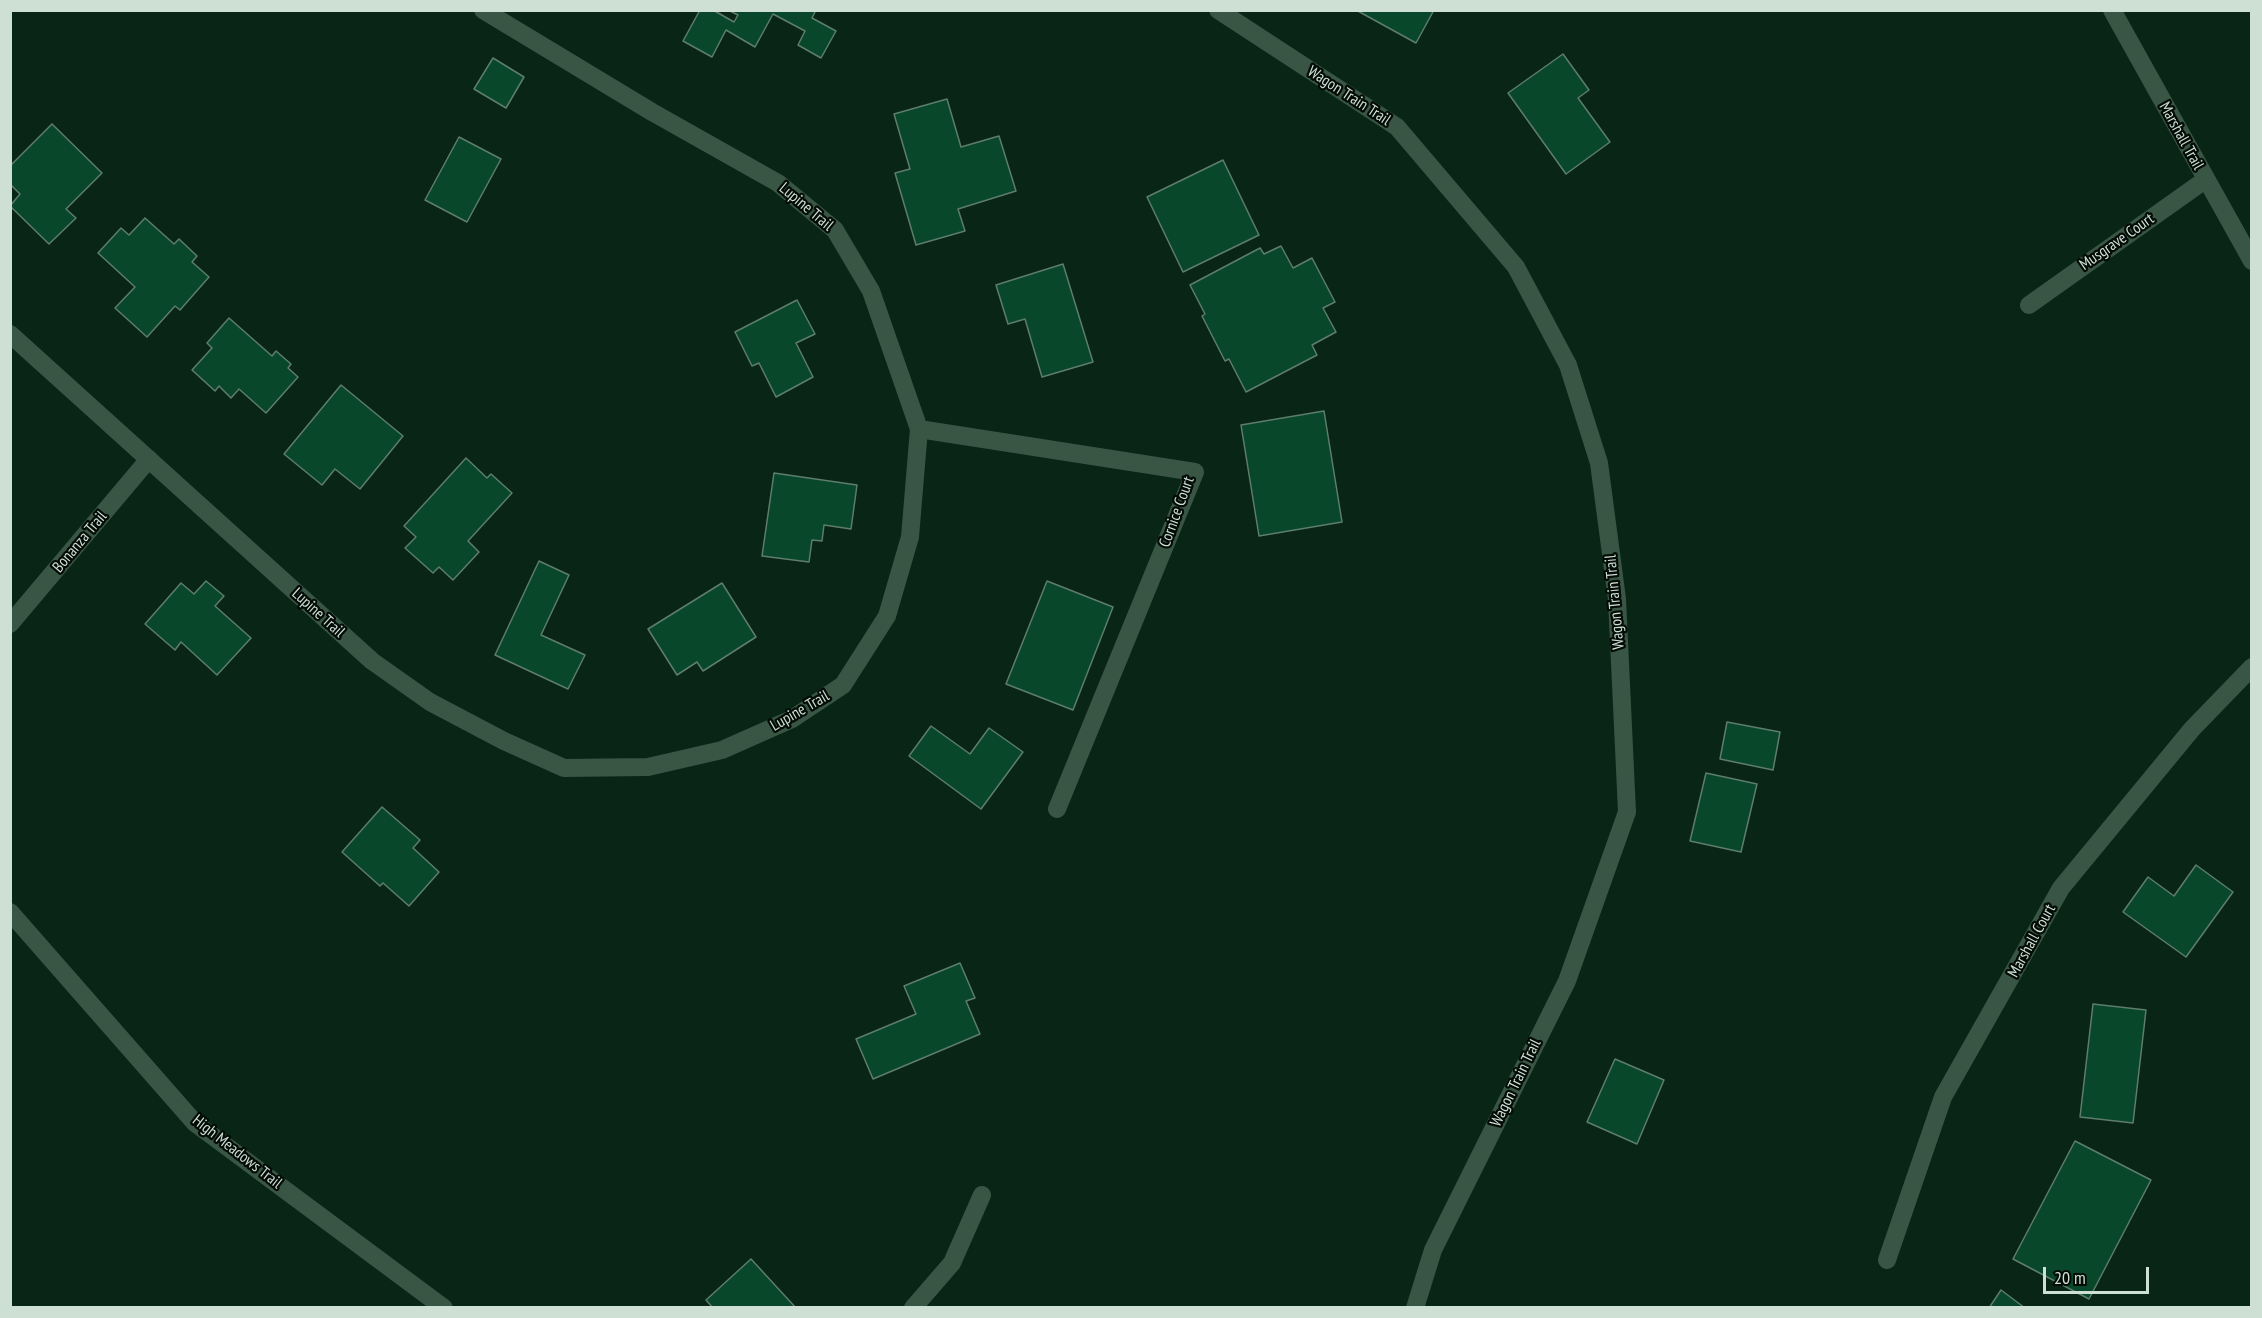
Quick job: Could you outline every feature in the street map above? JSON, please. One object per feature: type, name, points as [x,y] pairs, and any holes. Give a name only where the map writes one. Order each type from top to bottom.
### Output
[{"type":"street","name":"Lupine Trail","points":[[10,334],[372,661],[430,702],[504,741],[564,768],[648,767],[722,750],[792,719],[843,685],[887,616],[910,537],[919,429],[871,291],[835,230],[778,183],[652,112],[483,10]]},
{"type":"street","name":"Wagon Train Trail","points":[[1218,10],[1397,127],[1516,267],[1568,365],[1599,463],[1617,599],[1626,812],[1567,981],[1433,1250],[1415,1308]]},
{"type":"street","name":"Marshall Trail","points":[[2112,10],[2252,261]]},
{"type":"street","name":"Musgrave Court","points":[[2030,304],[2205,180]]},
{"type":"street","name":"Cornice Court","points":[[919,429],[1195,472],[1057,809]]},
{"type":"street","name":"Bonanza Trail","points":[[10,624],[149,459]]},
{"type":"street","name":"Marshall Court","points":[[1887,1260],[1943,1097],[2061,888],[2192,729],[2252,667]]},
{"type":"street","name":"High Meadows Trail","points":[[10,912],[195,1123],[444,1308]]},
{"type":"street","points":[[913,1308],[952,1263],[982,1195]]},
{"type":"building","points":[[700,10],[713,10],[734,22],[738,15],[728,10],[816,10],[812,18],[836,31],[821,58],[798,45],[805,31],[773,14],[755,47],[726,30],[712,57],[683,41]]},
{"type":"building","points":[[1356,10],[1434,10],[1416,43]]},
{"type":"building","points":[[1563,54],[1589,90],[1578,98],[1610,142],[1566,174],[1508,93]]},
{"type":"building","points":[[493,58],[524,77],[506,108],[474,89]]},
{"type":"building","points":[[947,99],[961,147],[999,136],[1016,191],[958,209],[965,231],[916,245],[895,173],[910,169],[894,114]]},
{"type":"building","points":[[52,124],[102,173],[66,209],[76,218],[49,244],[10,206],[20,194],[10,184],[10,166]]},
{"type":"building","points":[[459,137],[501,159],[467,222],[425,200]]},
{"type":"building","points":[[1223,160],[1259,235],[1183,272],[1147,197]]},
{"type":"building","points":[[145,218],[174,244],[179,239],[197,256],[192,262],[209,277],[180,310],[175,306],[147,337],[115,308],[135,287],[98,253],[121,228],[129,235]]},
{"type":"building","points":[[1281,246],[1293,268],[1312,258],[1335,302],[1323,308],[1336,332],[1312,345],[1317,355],[1246,392],[1229,359],[1225,361],[1202,316],[1205,314],[1190,285],[1260,248],[1264,254]]},
{"type":"building","points":[[1063,264],[1093,362],[1042,377],[1025,319],[1008,324],[996,285]]},
{"type":"building","points":[[797,300],[815,334],[796,343],[813,377],[776,397],[759,363],[752,366],[735,332]]},
{"type":"building","points":[[229,318],[272,356],[276,351],[291,364],[288,368],[298,377],[266,413],[239,389],[231,398],[219,386],[215,391],[192,370],[212,348],[207,343]]},
{"type":"building","points":[[341,385],[403,436],[360,489],[335,469],[322,485],[284,454]]},
{"type":"building","points":[[1324,411],[1342,522],[1259,536],[1241,425]]},
{"type":"building","points":[[466,458],[487,478],[491,474],[512,493],[468,541],[479,552],[453,580],[439,567],[433,573],[405,548],[416,537],[404,526]]},
{"type":"building","points":[[774,473],[857,485],[851,529],[824,525],[822,541],[812,540],[809,562],[762,556]]},
{"type":"building","points":[[539,561],[569,575],[541,635],[585,655],[568,689],[495,655]]},
{"type":"building","points":[[206,581],[224,596],[215,606],[251,638],[217,675],[181,642],[175,650],[145,624],[181,583],[194,594]]},
{"type":"building","points":[[1047,581],[1113,607],[1073,710],[1006,684]]},
{"type":"building","points":[[722,583],[756,637],[703,671],[697,662],[677,675],[648,629]]},
{"type":"building","points":[[1727,722],[1780,732],[1773,770],[1720,759]]},
{"type":"building","points":[[931,726],[970,754],[989,728],[1023,752],[981,809],[909,756]]},
{"type":"building","points":[[1706,773],[1757,784],[1741,852],[1690,841]]},
{"type":"building","points":[[382,807],[420,840],[413,848],[439,872],[409,906],[383,883],[380,886],[342,852]]},
{"type":"building","points":[[2196,865],[2233,892],[2186,957],[2123,912],[2148,877],[2174,896]]},
{"type":"building","points":[[960,963],[975,998],[966,1001],[980,1034],[873,1079],[856,1039],[916,1014],[904,986]]},
{"type":"building","points":[[2093,1004],[2146,1010],[2133,1123],[2080,1117]]},
{"type":"building","points":[[1615,1059],[1664,1080],[1637,1144],[1587,1122]]},
{"type":"building","points":[[2075,1141],[2151,1180],[2089,1299],[2013,1259]]},
{"type":"building","points":[[751,1259],[796,1308],[713,1308],[706,1300]]},
{"type":"building","points":[[2001,1290],[2025,1308],[1989,1308]]}]
